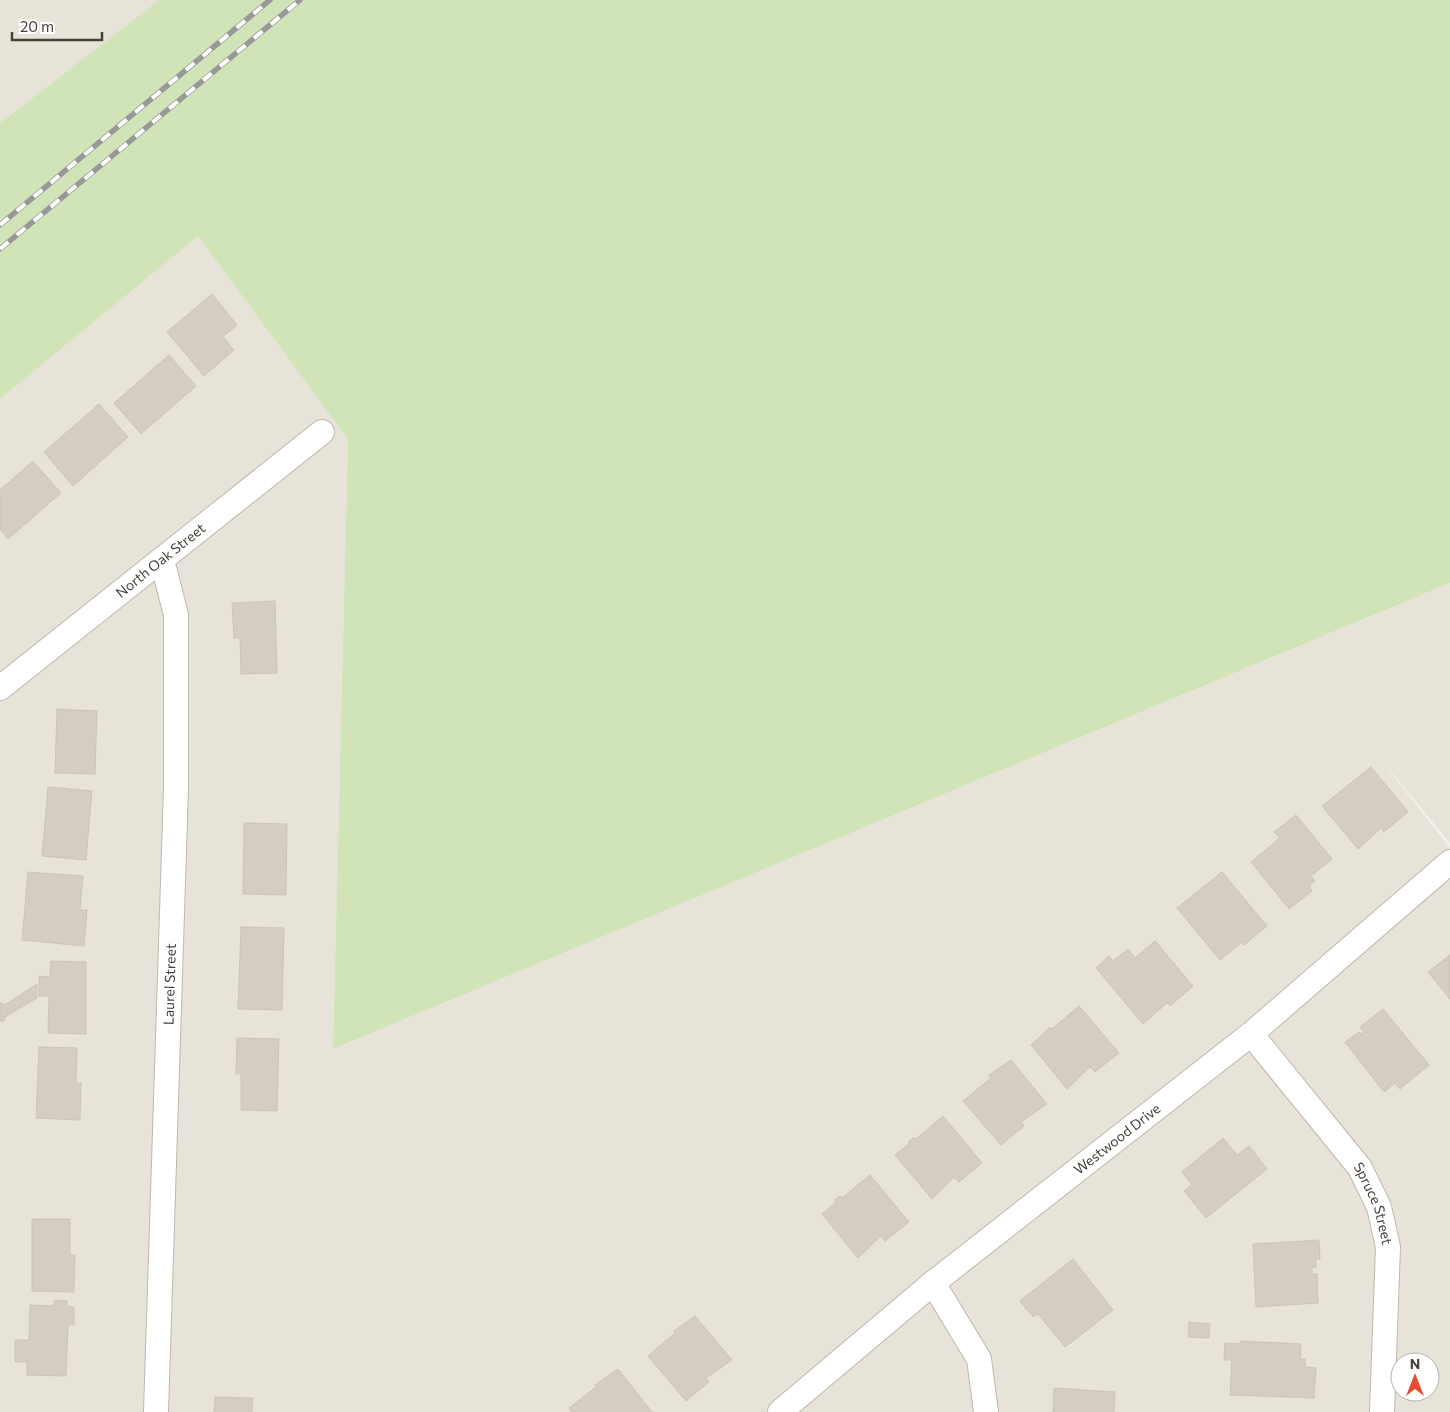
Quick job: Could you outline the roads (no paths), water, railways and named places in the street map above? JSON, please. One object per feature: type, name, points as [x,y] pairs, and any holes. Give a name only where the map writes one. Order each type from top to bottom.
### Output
[{"type":"street","name":"North Oak Street","points":[[0,688],[322,432]]},
{"type":"street","name":"Laurel Street","points":[[156,1412],[176,788],[176,615],[162,560]]},
{"type":"street","name":"Westwood Drive","points":[[780,1412],[933,1283],[1251,1034],[1450,862]]},
{"type":"street","name":"Spruce Street","points":[[1251,1034],[1360,1168],[1379,1207],[1388,1247],[1382,1412]]},
{"type":"street","points":[[933,1283],[979,1359],[986,1412]]},
{"type":"railway","points":[[0,225],[270,0]]},
{"type":"railway","points":[[0,249],[300,0]]}]
